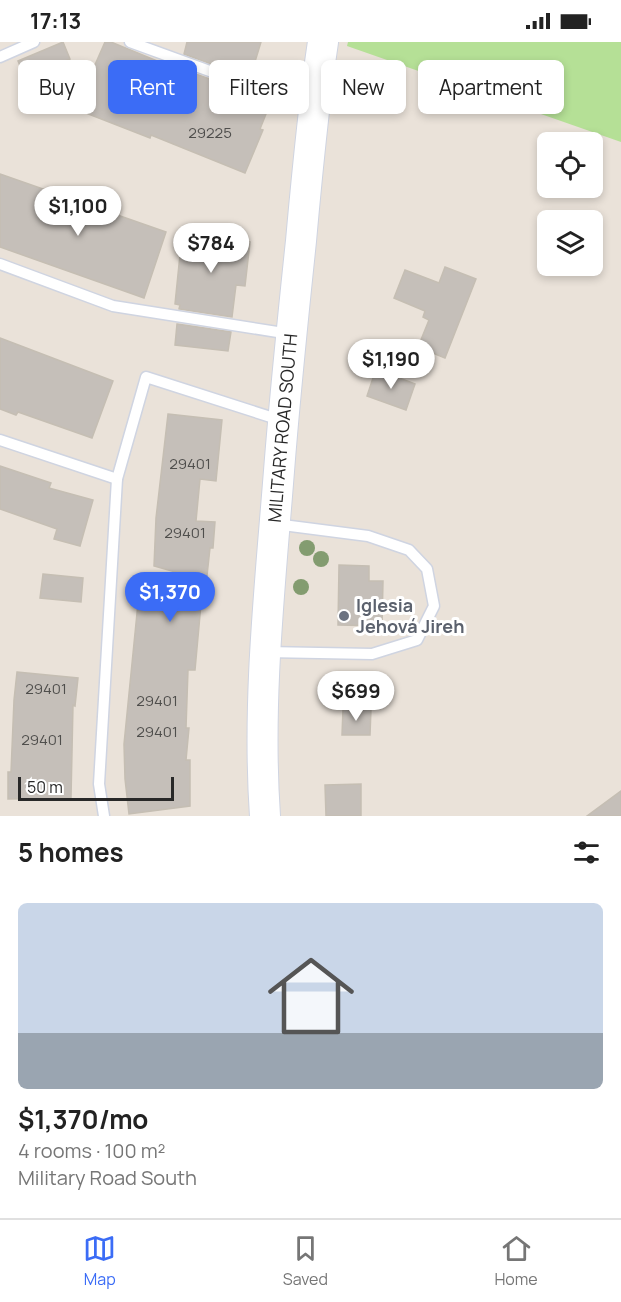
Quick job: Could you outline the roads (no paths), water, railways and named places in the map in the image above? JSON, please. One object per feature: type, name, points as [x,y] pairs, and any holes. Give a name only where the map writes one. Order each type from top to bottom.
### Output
[{"type":"main road","name":"MILITARY ROAD SOUTH","points":[[265,816],[262,756],[266,652],[275,524],[291,334],[315,97],[323,42]]},
{"type":"lane","points":[[0,57],[34,42]]},
{"type":"lane","points":[[130,42],[270,93],[315,97]]},
{"type":"lane","points":[[0,264],[113,306],[291,334]]},
{"type":"lane","points":[[104,816],[99,784],[117,479],[146,377],[283,421]]},
{"type":"lane","points":[[0,440],[117,479]]},
{"type":"lane","points":[[266,652],[372,654],[417,640],[434,606],[427,569],[409,550],[368,536],[275,524]]},
{"type":"place","name":"Iglesia Jehová Jireh","points":[[344,616]]}]
